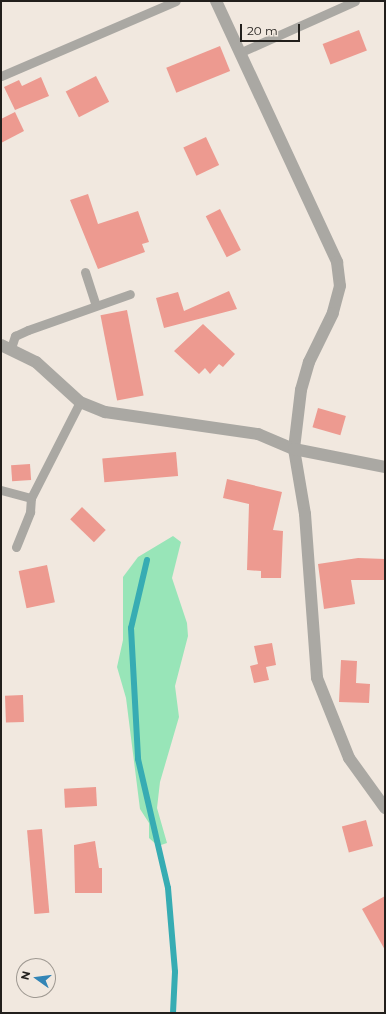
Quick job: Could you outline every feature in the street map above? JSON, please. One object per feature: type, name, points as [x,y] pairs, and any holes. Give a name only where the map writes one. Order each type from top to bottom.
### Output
[{"type":"street","points":[[216,1],[239,53],[275,123],[337,262],[340,286],[333,313],[305,376],[297,409],[294,449],[305,514],[317,678],[349,758],[385,808]]},
{"type":"street","points":[[6,346],[36,362],[80,402],[105,412],[258,434],[294,449],[385,467]]},
{"type":"lane","points":[[1,76],[176,1]]},
{"type":"lane","points":[[239,53],[355,1]]},
{"type":"lane","points":[[85,272],[96,305]]},
{"type":"lane","points":[[6,346],[16,336],[96,305],[130,294]]},
{"type":"lane","points":[[16,548],[30,512],[31,498],[80,402]]},
{"type":"lane","points":[[1,490],[31,498]]},
{"type":"green space","points":[[173,536],[181,542],[172,578],[187,623],[188,636],[175,686],[179,717],[160,782],[157,808],[167,843],[158,846],[149,838],[149,823],[140,809],[126,698],[117,667],[123,640],[123,577],[138,557]]},
{"type":"building","points":[[359,30],[367,51],[330,65],[323,44]]},
{"type":"building","points":[[220,46],[230,71],[176,93],[166,68]]},
{"type":"building","points":[[96,76],[109,102],[79,117],[66,91]]},
{"type":"building","points":[[41,77],[49,96],[15,110],[4,87],[19,80],[22,86]]},
{"type":"building","points":[[15,112],[24,131],[1,143],[1,119]]},
{"type":"building","points":[[206,137],[219,165],[196,176],[183,148]]},
{"type":"building","points":[[88,194],[98,224],[138,211],[149,242],[142,244],[145,252],[98,269],[70,200]]},
{"type":"building","points":[[220,209],[241,250],[227,257],[206,216]]},
{"type":"building","points":[[229,291],[237,309],[164,328],[156,298],[178,292],[184,311]]},
{"type":"building","points":[[127,310],[144,395],[117,401],[100,315]]},
{"type":"building","points":[[203,324],[235,354],[223,367],[219,364],[210,374],[205,368],[199,374],[174,351]]},
{"type":"building","points":[[318,408],[346,416],[340,435],[312,427]]},
{"type":"building","points":[[176,452],[178,476],[104,482],[102,458]]},
{"type":"building","points":[[30,464],[31,480],[12,481],[11,465]]},
{"type":"building","points":[[227,479],[282,492],[273,530],[283,531],[281,578],[261,578],[261,571],[247,570],[249,504],[223,498]]},
{"type":"building","points":[[82,507],[106,530],[94,542],[70,519]]},
{"type":"building","points":[[358,558],[385,559],[385,580],[351,580],[355,604],[324,609],[318,564]]},
{"type":"building","points":[[47,565],[55,602],[27,608],[19,571]]},
{"type":"building","points":[[272,643],[276,665],[266,667],[269,680],[254,683],[250,666],[258,664],[254,646]]},
{"type":"building","points":[[341,660],[357,661],[356,683],[370,684],[369,703],[339,702]]},
{"type":"building","points":[[23,695],[24,722],[6,723],[5,696]]},
{"type":"building","points":[[96,787],[97,806],[65,808],[64,789]]},
{"type":"building","points":[[366,820],[373,846],[349,853],[342,826]]},
{"type":"building","points":[[42,829],[49,913],[34,914],[27,830]]},
{"type":"building","points":[[95,841],[99,868],[102,868],[102,893],[75,893],[74,845]]},
{"type":"building","points":[[385,896],[385,950],[362,909]]},
{"type":"waterway","points":[[147,560],[131,628],[138,759],[168,888],[175,972],[173,1013]]}]
